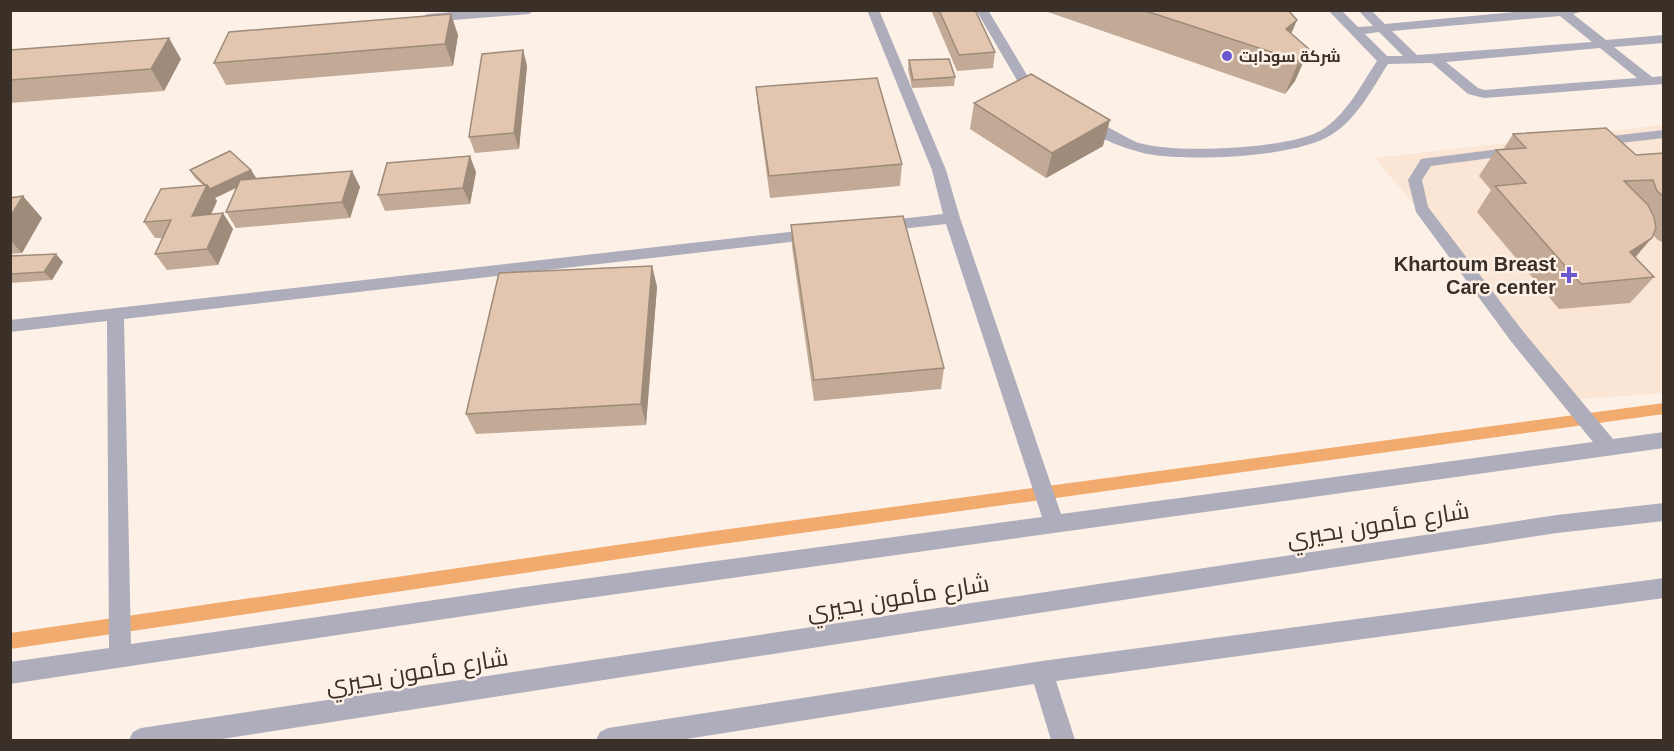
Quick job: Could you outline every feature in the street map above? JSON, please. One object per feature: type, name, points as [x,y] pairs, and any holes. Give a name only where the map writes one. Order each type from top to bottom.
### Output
[{"type":"street","points":[[410,19],[529,10]]},
{"type":"street","points":[[873,10],[939,170],[951,218],[1014,399],[1054,524]]},
{"type":"street","points":[[982,10],[1025,82],[1040,100],[1049,105]]},
{"type":"street","points":[[1334,10],[1384,60],[1435,59],[1664,39]]},
{"type":"street","points":[[1364,10],[1412,58]]},
{"type":"street","points":[[1354,32],[1581,10]]},
{"type":"street","points":[[1561,11],[1603,44],[1657,81]]},
{"type":"street","points":[[1435,59],[1473,91],[1484,94],[1657,81]]},
{"type":"street","points":[[1070,114],[1140,148],[1175,153],[1239,150],[1304,141],[1324,134],[1345,117],[1384,60]]},
{"type":"street","points":[[1578,144],[1664,134]]},
{"type":"street","points":[[1531,149],[1426,162],[1415,180],[1421,208],[1516,335],[1609,448]]},
{"type":"street","points":[[869,228],[951,218]]},
{"type":"street","points":[[10,326],[834,232]]},
{"type":"street","points":[[115,314],[120,657]]},
{"type":"street","points":[[10,673],[519,597],[1664,440]]},
{"type":"street","name":"شارع مأمون بحيري","points":[[141,741],[1557,524],[1664,512]]},
{"type":"street","points":[[608,741],[1042,672],[1664,588]]},
{"type":"street","points":[[1042,672],[1063,741]]},
{"type":"shaded area","name":"Khartoum Breast Care center","points":[[1663,125],[1663,393],[1578,399],[1375,158]]},
{"type":"building","points":[[939,10],[975,10],[995,52],[959,55]]},
{"type":"building","points":[[1143,10],[1288,10],[1297,20],[1286,29],[1309,49],[1299,61]]},
{"type":"building","points":[[451,14],[445,44],[214,63],[229,32]]},
{"type":"building","points":[[169,38],[151,69],[10,80],[10,50]]},
{"type":"building","points":[[523,50],[514,133],[469,137],[482,54]]},
{"type":"building","points":[[949,59],[955,77],[913,80],[909,60]]},
{"type":"building","points":[[1031,74],[1110,120],[1052,153],[974,103]]},
{"type":"building","points":[[877,78],[902,164],[769,176],[756,87]]},
{"type":"building","points":[[1606,128],[1636,155],[1664,153],[1664,197],[1657,191],[1653,180],[1624,181],[1648,205],[1654,217],[1656,228],[1652,238],[1630,252],[1654,277],[1581,284],[1495,186],[1526,183],[1496,150],[1526,148],[1513,134]]},
{"type":"building","points":[[230,151],[251,170],[210,189],[190,170]]},
{"type":"building","points":[[470,156],[463,188],[378,195],[387,163]]},
{"type":"building","points":[[352,171],[342,202],[226,212],[240,180]]},
{"type":"building","points":[[207,185],[192,216],[223,213],[207,249],[155,254],[171,220],[144,222],[161,189]]},
{"type":"building","points":[[23,196],[10,217],[10,198]]},
{"type":"building","points":[[903,216],[944,368],[814,380],[791,225]]},
{"type":"building","points":[[56,254],[44,272],[10,274],[10,256]]},
{"type":"building","points":[[652,266],[641,404],[466,414],[499,273]]},
{"type":"waterway","points":[[10,641],[707,539],[1664,408]]},
{"type":"place","name":"شركة سودابت","points":[[1227,56]]},
{"type":"place","name":"Khartoum Breast Care center","points":[[1569,275]]}]
